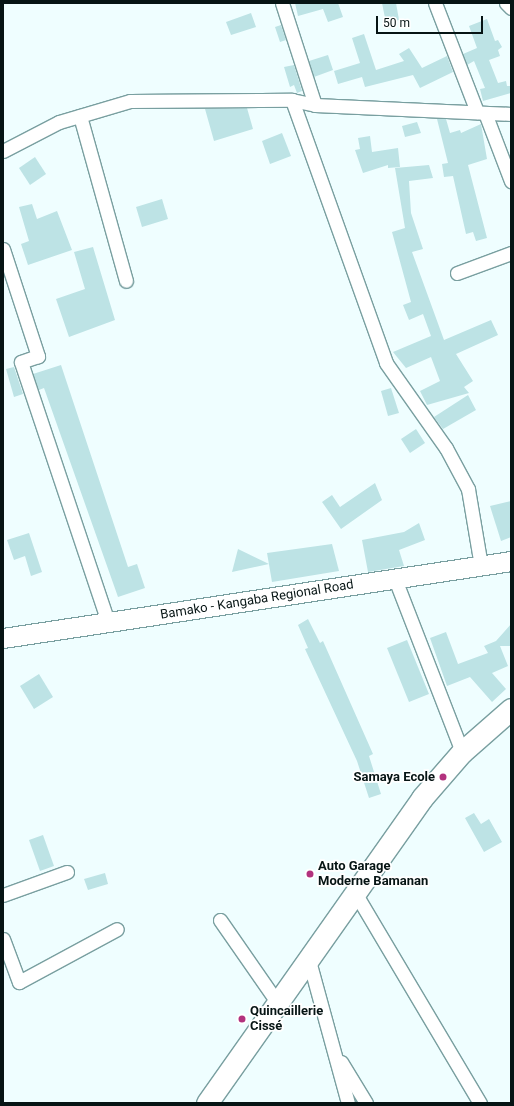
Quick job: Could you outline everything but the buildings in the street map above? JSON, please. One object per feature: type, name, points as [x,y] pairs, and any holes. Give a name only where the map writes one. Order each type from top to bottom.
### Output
[{"type":"main road","points":[[207,1103],[308,957],[422,798],[462,752],[511,709]]},
{"type":"street","points":[[282,3],[315,105]]},
{"type":"street","points":[[435,3],[511,181]]},
{"type":"street","points":[[506,3],[511,8]]},
{"type":"street","points":[[292,100],[386,363],[446,448],[468,489],[481,566]]},
{"type":"street","points":[[3,151],[60,122],[130,101],[292,100],[315,105],[511,114]]},
{"type":"street","points":[[80,116],[126,281]]},
{"type":"street","points":[[3,249],[38,356],[21,362],[108,622]]},
{"type":"street","points":[[457,273],[511,253]]},
{"type":"street","name":"Bamako - Kangaba Regional Road","points":[[3,638],[511,561]]},
{"type":"street","points":[[395,579],[462,752]]},
{"type":"street","points":[[3,895],[67,872]]},
{"type":"street","points":[[354,892],[480,1103]]},
{"type":"street","points":[[220,920],[277,1002]]},
{"type":"street","points":[[3,939],[19,982],[117,929]]},
{"type":"street","points":[[308,957],[348,1103]]},
{"type":"street","points":[[332,1046],[366,1103]]},
{"type":"place","name":"Samaya Ecole","points":[[443,777]]},
{"type":"place","name":"Auto Garage Moderne Bamanan","points":[[310,874]]},
{"type":"place","name":"Quincaillerie Cissé","points":[[242,1019]]}]
